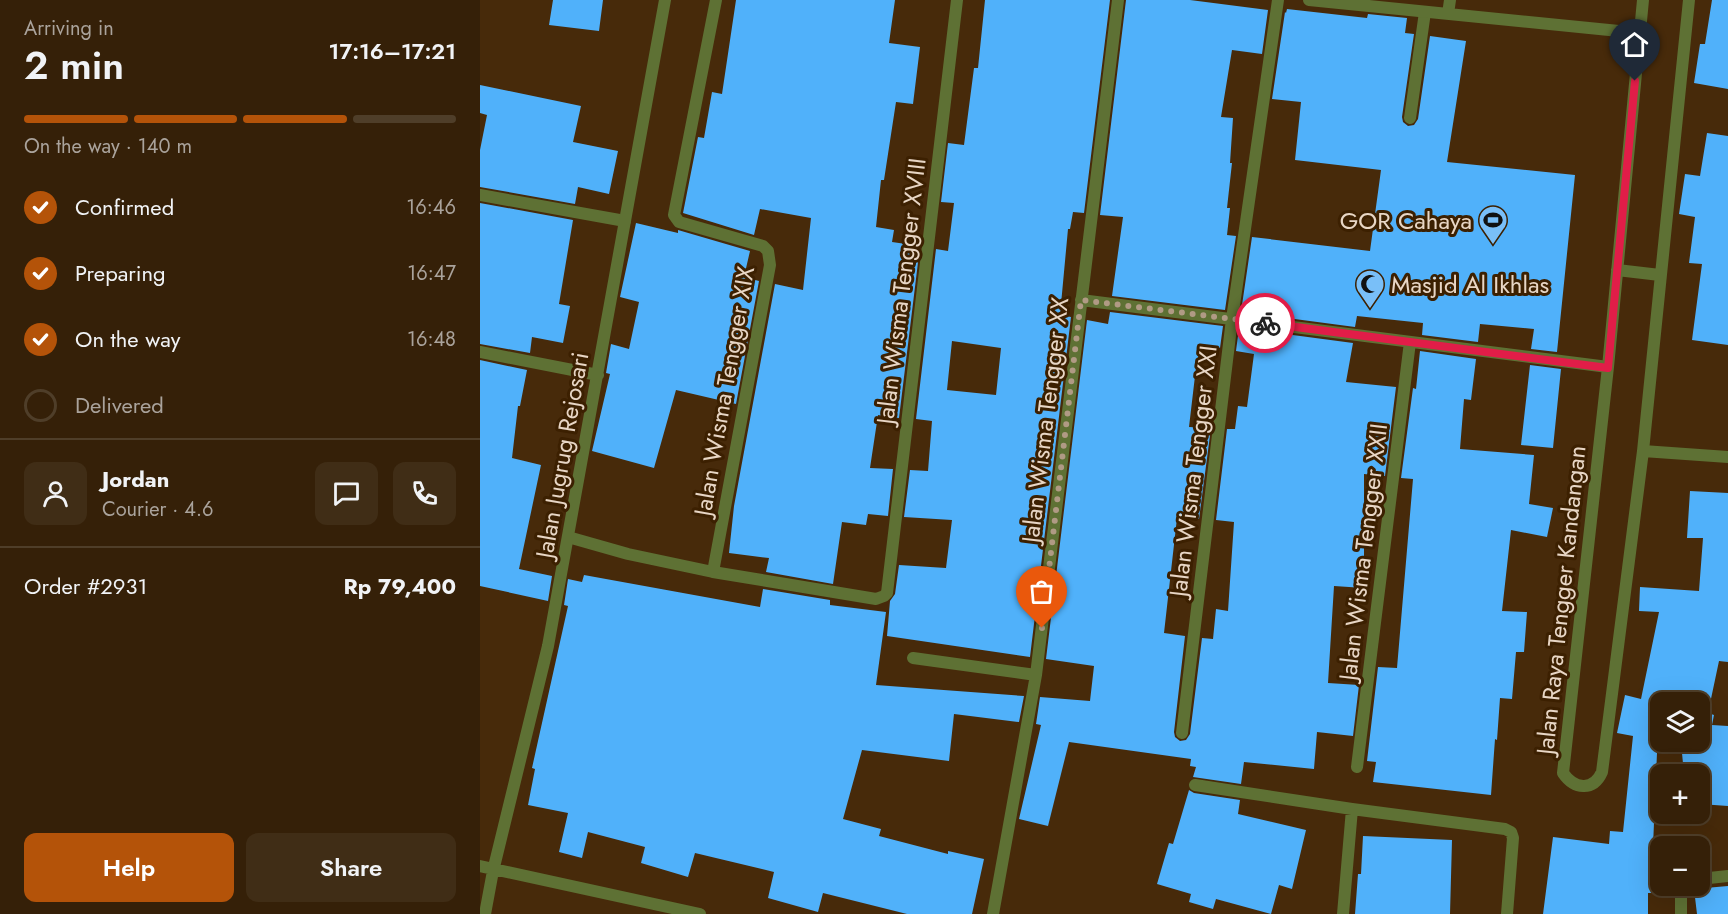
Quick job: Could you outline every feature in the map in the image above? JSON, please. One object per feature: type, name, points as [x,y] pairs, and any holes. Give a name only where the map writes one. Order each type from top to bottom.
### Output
[{"type":"street","name":"Jalan Jugrug Rejosari","points":[[485,914],[493,871],[548,646],[665,0]]},
{"type":"street","name":"Jalan Wisma Tengger XIX","points":[[713,573],[770,265],[768,251],[763,246],[679,222],[674,215],[716,0]]},
{"type":"street","name":"Jalan Wisma Tengger XVIII","points":[[713,573],[876,599],[884,596],[888,587],[957,0]]},
{"type":"street","name":"Jalan Wisma Tengger XX","points":[[993,914],[1036,675],[1118,0]]},
{"type":"street","name":"Jalan Wisma Tengger XXI","points":[[1182,733],[1232,319],[1278,0]]},
{"type":"street","points":[[1309,0],[1639,33]]},
{"type":"street","points":[[1449,14],[1450,0]]},
{"type":"street","name":"Jalan Raya Tengger Kandangan","points":[[1642,0],[1608,368],[1563,773],[1570,783],[1579,786],[1590,785],[1598,781],[1602,772],[1643,451],[1689,0]]},
{"type":"street","points":[[1410,118],[1425,12]]},
{"type":"street","points":[[480,195],[625,221]]},
{"type":"street","points":[[1617,270],[1660,275]]},
{"type":"street","points":[[1081,300],[1608,368]]},
{"type":"street","name":"Jalan Wisma Tengger XXII","points":[[1357,767],[1410,342]]},
{"type":"street","points":[[480,352],[598,375]]},
{"type":"street","points":[[1643,451],[1728,457]]},
{"type":"street","points":[[568,537],[628,554],[713,573]]},
{"type":"street","points":[[913,658],[1036,675]]},
{"type":"street","points":[[1195,785],[1505,829],[1511,832],[1513,838],[1507,914]]},
{"type":"street","points":[[1343,914],[1352,809]]},
{"type":"street","points":[[480,866],[493,871],[700,914]]},
{"type":"street","points":[[1710,878],[1728,876]]},
{"type":"street","points":[[1681,896],[1681,914]]},
{"type":"building","points":[[553,0],[603,0],[599,31],[549,25]]},
{"type":"building","points":[[736,0],[895,0],[889,43],[920,47],[913,104],[896,102],[884,180],[881,180],[876,227],[894,230],[892,242],[920,246],[899,418],[878,415],[870,468],[893,469],[888,516],[868,514],[866,525],[842,522],[833,584],[766,572],[769,558],[729,553],[734,506],[775,284],[803,290],[811,218],[760,209],[754,235],[683,213],[698,137],[704,138],[712,92],[722,94]]},
{"type":"building","points":[[985,0],[1110,0],[1084,213],[1073,212],[1070,229],[1068,229],[1060,315],[1071,317],[1030,657],[887,636],[890,601],[895,594],[899,565],[946,568],[952,520],[904,517],[910,470],[928,471],[932,421],[916,419],[936,249],[948,251],[954,203],[941,202],[948,143],[964,145],[974,68],[978,68]],"holes":[[[952,341],[1001,348],[996,395],[947,390]]]},
{"type":"building","points":[[1126,0],[1190,0],[1268,10],[1262,54],[1232,50],[1221,117],[1233,118],[1227,235],[1236,236],[1225,310],[1112,296],[1123,217],[1100,215]]},
{"type":"building","points":[[1712,0],[1728,0],[1728,89],[1694,83],[1700,44],[1705,44]]},
{"type":"building","points":[[1287,9],[1367,18],[1368,14],[1407,18],[1405,33],[1414,34],[1402,117],[1403,122],[1408,126],[1414,125],[1418,119],[1430,36],[1466,41],[1447,162],[1575,175],[1557,352],[1531,349],[1534,329],[1480,324],[1478,342],[1422,335],[1423,323],[1357,316],[1355,327],[1241,312],[1252,237],[1370,251],[1381,170],[1295,160],[1301,102],[1272,99]]},
{"type":"building","points":[[480,85],[581,106],[573,142],[618,151],[609,194],[578,187],[575,204],[480,187],[480,150],[487,115],[480,113]]},
{"type":"building","points":[[1707,133],[1728,136],[1728,345],[1692,340],[1702,264],[1689,263],[1695,217],[1679,214],[1685,174],[1700,176]]},
{"type":"building","points":[[480,203],[573,220],[559,304],[570,306],[563,343],[532,337],[530,353],[480,344]]},
{"type":"building","points":[[636,223],[678,233],[678,230],[750,251],[744,277],[759,281],[736,404],[676,390],[654,468],[592,451],[610,374],[606,373],[611,344],[629,349],[639,302],[620,297]]},
{"type":"building","points":[[1110,312],[1223,326],[1220,348],[1200,345],[1197,359],[1189,427],[1211,428],[1199,519],[1177,518],[1164,633],[1185,636],[1174,732],[1175,737],[1180,741],[1186,740],[1190,734],[1202,638],[1213,639],[1216,609],[1228,611],[1234,522],[1216,520],[1227,429],[1235,429],[1238,406],[1247,407],[1254,354],[1236,351],[1239,328],[1353,343],[1346,382],[1396,387],[1385,476],[1364,474],[1364,588],[1334,586],[1328,683],[1359,685],[1353,736],[1317,732],[1314,769],[1244,762],[1241,784],[1193,777],[1196,767],[1190,766],[1191,759],[1069,742],[1048,826],[1019,819],[1041,725],[1036,724],[1040,697],[1090,701],[1094,666],[1046,659],[1087,320],[1108,324]]},
{"type":"building","points":[[1420,351],[1476,359],[1471,400],[1464,399],[1460,449],[1534,455],[1529,504],[1553,508],[1547,537],[1511,530],[1502,611],[1527,612],[1524,652],[1516,652],[1512,699],[1500,698],[1491,795],[1373,782],[1376,762],[1367,761],[1378,667],[1397,668],[1413,479],[1401,478]]},
{"type":"building","points":[[480,360],[527,370],[520,406],[518,406],[512,458],[541,465],[519,569],[552,576],[548,601],[480,586]]},
{"type":"building","points":[[1530,365],[1561,369],[1553,448],[1521,445]]},
{"type":"building","points":[[1690,491],[1728,493],[1728,662],[1719,661],[1710,704],[1710,692],[1650,692],[1650,752],[1710,752],[1710,714],[1714,715],[1712,725],[1728,726],[1728,806],[1710,805],[1710,764],[1683,764],[1682,753],[1657,753],[1657,764],[1650,764],[1650,824],[1654,824],[1653,836],[1650,836],[1648,914],[1543,914],[1553,837],[1609,844],[1610,831],[1623,832],[1633,736],[1617,733],[1625,695],[1641,699],[1659,612],[1639,611],[1640,587],[1699,591],[1703,538],[1687,538]]},
{"type":"building","points":[[584,575],[760,607],[763,589],[830,600],[830,605],[886,612],[876,685],[1024,696],[1019,722],[954,714],[949,761],[862,750],[843,819],[881,829],[879,836],[948,854],[948,851],[984,859],[972,914],[907,914],[823,893],[818,912],[768,898],[774,872],[695,853],[688,877],[641,863],[645,847],[588,832],[582,858],[559,852],[568,813],[528,805],[535,769],[532,768],[568,606],[564,605],[568,579],[582,582]]},
{"type":"building","points":[[1189,790],[1194,793],[1240,800],[1238,814],[1306,830],[1292,889],[1279,885],[1271,914],[1216,899],[1213,909],[1189,902],[1191,894],[1157,884],[1169,843],[1173,844]]},
{"type":"building","points":[[1363,836],[1452,840],[1450,914],[1355,914],[1358,874],[1361,874]]},
{"type":"building","points":[[1728,886],[1728,914],[1697,914],[1695,896],[1710,896],[1710,888]]},
{"type":"way so far","points":[[1042,628],[1081,300],[1265,323]]},
{"type":"place","name":"GOR Cahaya","points":[[1493,246]]},
{"type":"place","name":"Masjid Al Ikhlas","points":[[1370,310]]},
{"type":"route","points":[[1265,323],[1608,368],[1635,81]]}]
